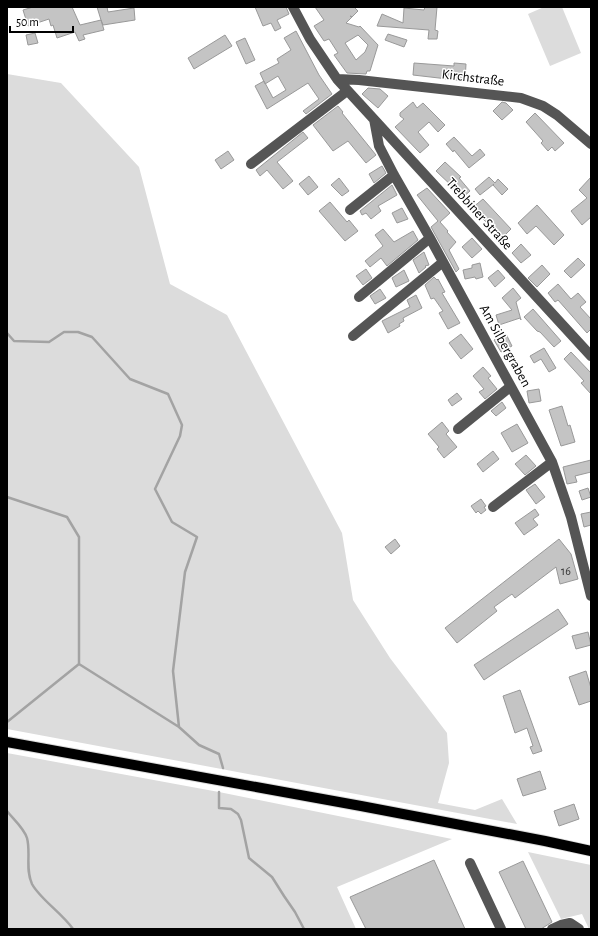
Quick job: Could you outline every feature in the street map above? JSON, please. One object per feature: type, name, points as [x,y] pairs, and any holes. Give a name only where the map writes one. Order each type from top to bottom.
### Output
[{"type":"main road","points":[[7,742],[361,806],[591,851]]},
{"type":"street","name":"Trebbiner Straße","points":[[293,7],[310,38],[337,79],[591,356]]},
{"type":"street","name":"Kirchstraße","points":[[337,79],[521,98],[543,106],[557,115],[591,144]]},
{"type":"street","points":[[251,164],[347,90]]},
{"type":"street","name":"Am Silbergraben","points":[[374,119],[379,146],[394,175],[552,462],[571,517],[591,596]]},
{"type":"street","points":[[350,210],[394,175]]},
{"type":"street","points":[[359,297],[430,238]]},
{"type":"street","points":[[353,336],[443,262]]},
{"type":"street","points":[[458,429],[510,387]]},
{"type":"street","points":[[493,507],[552,462]]},
{"type":"street","points":[[470,864],[501,929]]},
{"type":"street","points":[[552,929],[570,923],[579,929]]},
{"type":"shaded area","points":[[544,7],[562,7],[581,53],[550,66],[528,14]]},
{"type":"shaded area","points":[[7,74],[61,83],[139,167],[170,284],[227,315],[342,533],[353,600],[390,658],[447,733],[449,763],[438,803],[475,810],[502,799],[517,824],[7,729]]},
{"type":"shaded area","points":[[7,753],[219,792],[452,839],[337,887],[356,929],[7,929]]},
{"type":"shaded area","points":[[528,852],[591,865],[591,929],[589,929],[582,914],[561,919]]},
{"type":"building","points":[[33,7],[72,7],[80,25],[101,20],[104,30],[83,35],[85,39],[79,41],[75,32],[57,38],[53,25],[51,26],[49,19],[28,26],[23,10]]},
{"type":"building","points":[[97,7],[107,7],[108,12],[134,8],[135,20],[103,25]]},
{"type":"building","points":[[255,7],[286,7],[289,14],[277,20],[281,28],[275,31],[271,23],[263,26]]},
{"type":"building","points":[[315,7],[354,7],[358,11],[346,23],[360,26],[378,45],[370,71],[367,71],[366,74],[347,73],[334,55],[338,53],[329,39],[324,41],[314,26],[324,20]],"holes":[[[358,35],[368,45],[365,52],[356,60],[345,43]]]},
{"type":"building","points":[[425,7],[437,7],[435,30],[438,31],[437,39],[428,39],[429,30],[377,26],[382,14],[403,23],[404,8],[424,10]]},
{"type":"building","points":[[296,31],[319,75],[332,94],[306,114],[303,111],[319,99],[308,83],[267,109],[255,86],[264,81],[260,73],[279,63],[277,59],[291,50],[284,38]],"holes":[[[278,76],[286,90],[273,98],[265,84]]]},
{"type":"building","points":[[35,33],[38,43],[28,45],[26,35]]},
{"type":"building","points":[[388,34],[407,40],[404,47],[385,40]]},
{"type":"building","points":[[225,35],[232,46],[194,69],[188,58]]},
{"type":"building","points":[[245,38],[255,60],[246,64],[236,42]]},
{"type":"building","points":[[414,63],[454,66],[454,63],[466,64],[465,81],[413,75]]},
{"type":"building","points":[[368,88],[380,89],[388,96],[378,108],[362,94]]},
{"type":"building","points":[[413,102],[417,108],[423,103],[445,125],[438,132],[429,122],[418,132],[429,145],[420,153],[395,127],[404,119],[400,116],[400,113]]},
{"type":"building","points":[[502,102],[506,103],[513,110],[502,120],[493,111]]},
{"type":"building","points":[[338,106],[376,155],[366,163],[348,141],[333,151],[313,125]]},
{"type":"building","points":[[535,113],[564,143],[555,151],[552,147],[548,151],[541,143],[543,141],[526,122]]},
{"type":"building","points":[[303,132],[308,138],[277,162],[293,181],[283,189],[267,170],[260,176],[256,170]]},
{"type":"building","points":[[454,137],[472,156],[480,149],[485,155],[469,168],[454,150],[453,152],[446,144]]},
{"type":"building","points":[[228,151],[234,160],[221,169],[215,160]]},
{"type":"building","points":[[445,162],[461,177],[459,178],[470,191],[461,199],[453,190],[454,188],[436,171]]},
{"type":"building","points":[[382,166],[386,173],[374,183],[369,174]]},
{"type":"building","points":[[309,176],[318,187],[308,195],[299,184]]},
{"type":"building","points":[[489,177],[495,183],[498,179],[508,189],[502,195],[493,185],[494,184],[480,195],[475,189]]},
{"type":"building","points":[[591,177],[591,217],[582,225],[571,211],[587,198],[579,190]]},
{"type":"building","points":[[339,178],[349,191],[342,196],[331,185]]},
{"type":"building","points":[[392,185],[397,195],[378,206],[381,211],[371,219],[366,213],[362,215],[360,211]]},
{"type":"building","points":[[427,188],[450,213],[440,222],[456,242],[449,250],[459,269],[456,272],[431,227],[438,221],[417,195]]},
{"type":"building","points":[[483,199],[511,229],[502,238],[472,208]]},
{"type":"building","points":[[330,202],[347,222],[349,220],[358,231],[345,241],[319,211]]},
{"type":"building","points":[[537,205],[564,235],[554,245],[536,226],[527,234],[518,223]]},
{"type":"building","points":[[402,208],[408,219],[397,223],[392,213]]},
{"type":"building","points":[[383,229],[394,242],[413,231],[418,240],[387,266],[381,258],[370,267],[365,261],[383,246],[375,235]]},
{"type":"building","points":[[472,238],[482,249],[472,258],[462,247]]},
{"type":"building","points":[[521,244],[531,255],[521,263],[512,253]]},
{"type":"building","points":[[424,252],[429,265],[425,266],[426,267],[419,273],[413,260]]},
{"type":"building","points":[[578,258],[585,265],[571,278],[564,271]]},
{"type":"building","points":[[480,263],[483,277],[476,279],[475,277],[465,279],[463,270],[472,268],[472,265]]},
{"type":"building","points":[[542,265],[550,274],[537,287],[528,278]]},
{"type":"building","points":[[366,269],[372,278],[363,285],[356,276]]},
{"type":"building","points":[[404,270],[409,281],[396,287],[392,278]]},
{"type":"building","points":[[498,270],[505,278],[495,287],[488,278]]},
{"type":"building","points":[[434,277],[437,280],[438,279],[445,292],[442,293],[460,323],[448,329],[439,313],[443,311],[434,298],[431,299],[425,285]]},
{"type":"building","points":[[558,284],[571,299],[578,293],[586,302],[580,307],[591,319],[591,329],[587,333],[558,300],[555,302],[548,293]]},
{"type":"building","points":[[513,288],[521,298],[516,302],[521,320],[520,318],[499,325],[496,315],[512,310],[502,298]]},
{"type":"building","points":[[380,289],[386,298],[375,304],[370,296]]},
{"type":"building","points":[[416,295],[422,308],[403,318],[404,321],[399,324],[400,326],[388,333],[382,321],[410,307],[407,300]]},
{"type":"building","points":[[533,309],[561,341],[554,347],[524,317]]},
{"type":"building","points":[[461,334],[473,349],[461,359],[449,343]]},
{"type":"building","points":[[506,334],[512,346],[501,352],[494,340]]},
{"type":"building","points":[[544,348],[556,368],[549,372],[541,359],[534,363],[530,356]]},
{"type":"building","points":[[571,352],[591,373],[591,394],[581,383],[584,381],[564,359]]},
{"type":"building","points":[[483,367],[491,376],[488,378],[497,389],[485,399],[479,392],[484,389],[473,376]]},
{"type":"building","points":[[539,389],[541,401],[529,403],[527,391]]},
{"type":"building","points":[[457,393],[462,399],[452,406],[448,400]]},
{"type":"building","points":[[502,402],[506,408],[496,416],[491,411]]},
{"type":"building","points":[[562,406],[575,442],[561,446],[549,410]]},
{"type":"building","points":[[442,422],[449,431],[446,434],[457,447],[444,458],[437,449],[439,447],[428,434]]},
{"type":"building","points":[[517,424],[528,443],[512,452],[501,433]]},
{"type":"building","points":[[493,451],[499,459],[483,472],[477,464]]},
{"type":"building","points":[[526,455],[536,466],[525,475],[515,464]]},
{"type":"building","points":[[591,460],[591,472],[575,476],[577,482],[567,484],[563,467]]},
{"type":"building","points":[[535,484],[545,497],[536,504],[526,490]]},
{"type":"building","points":[[588,488],[591,497],[582,500],[579,491]]},
{"type":"building","points":[[481,499],[486,506],[484,507],[486,510],[481,514],[478,511],[476,513],[471,506]]},
{"type":"building","points":[[535,509],[539,515],[533,519],[538,525],[524,535],[515,523]]},
{"type":"building","points":[[591,512],[591,525],[584,527],[581,514]]},
{"type":"building","points":[[395,539],[400,546],[391,554],[385,547]]},
{"type":"building","points":[[559,539],[571,554],[578,579],[560,584],[556,567],[515,598],[512,594],[494,607],[497,611],[457,643],[445,628]]},
{"type":"building","points":[[558,609],[568,624],[484,680],[474,665]]},
{"type":"building","points":[[588,632],[591,645],[576,649],[572,636]]},
{"type":"building","points":[[586,671],[591,688],[591,701],[579,705],[569,677]]},
{"type":"building","points":[[520,690],[542,751],[533,754],[530,747],[533,746],[527,728],[515,733],[503,696]]},
{"type":"building","points":[[540,771],[546,789],[523,796],[517,779]]},
{"type":"building","points":[[574,804],[579,819],[559,826],[554,811]]},
{"type":"building","points":[[434,860],[465,929],[366,929],[350,897]]},
{"type":"building","points":[[523,861],[552,922],[541,929],[526,929],[499,872]]},
{"type":"waterway","points":[[7,333],[14,341],[49,342],[64,332],[78,332],[92,337],[130,379],[168,394],[182,425],[180,436],[155,489],[172,522],[197,537],[185,572],[173,671],[179,727],[199,745],[219,754],[223,768]]},
{"type":"waterway","points":[[7,497],[67,517],[79,537],[79,664],[179,727]]},
{"type":"waterway","points":[[7,722],[79,664]]},
{"type":"waterway","points":[[219,792],[219,808],[231,809],[238,814],[241,820],[249,858],[272,877],[295,912],[304,929]]},
{"type":"waterway","points":[[7,811],[26,834],[28,844],[28,867],[32,884],[40,895],[73,929]]}]
